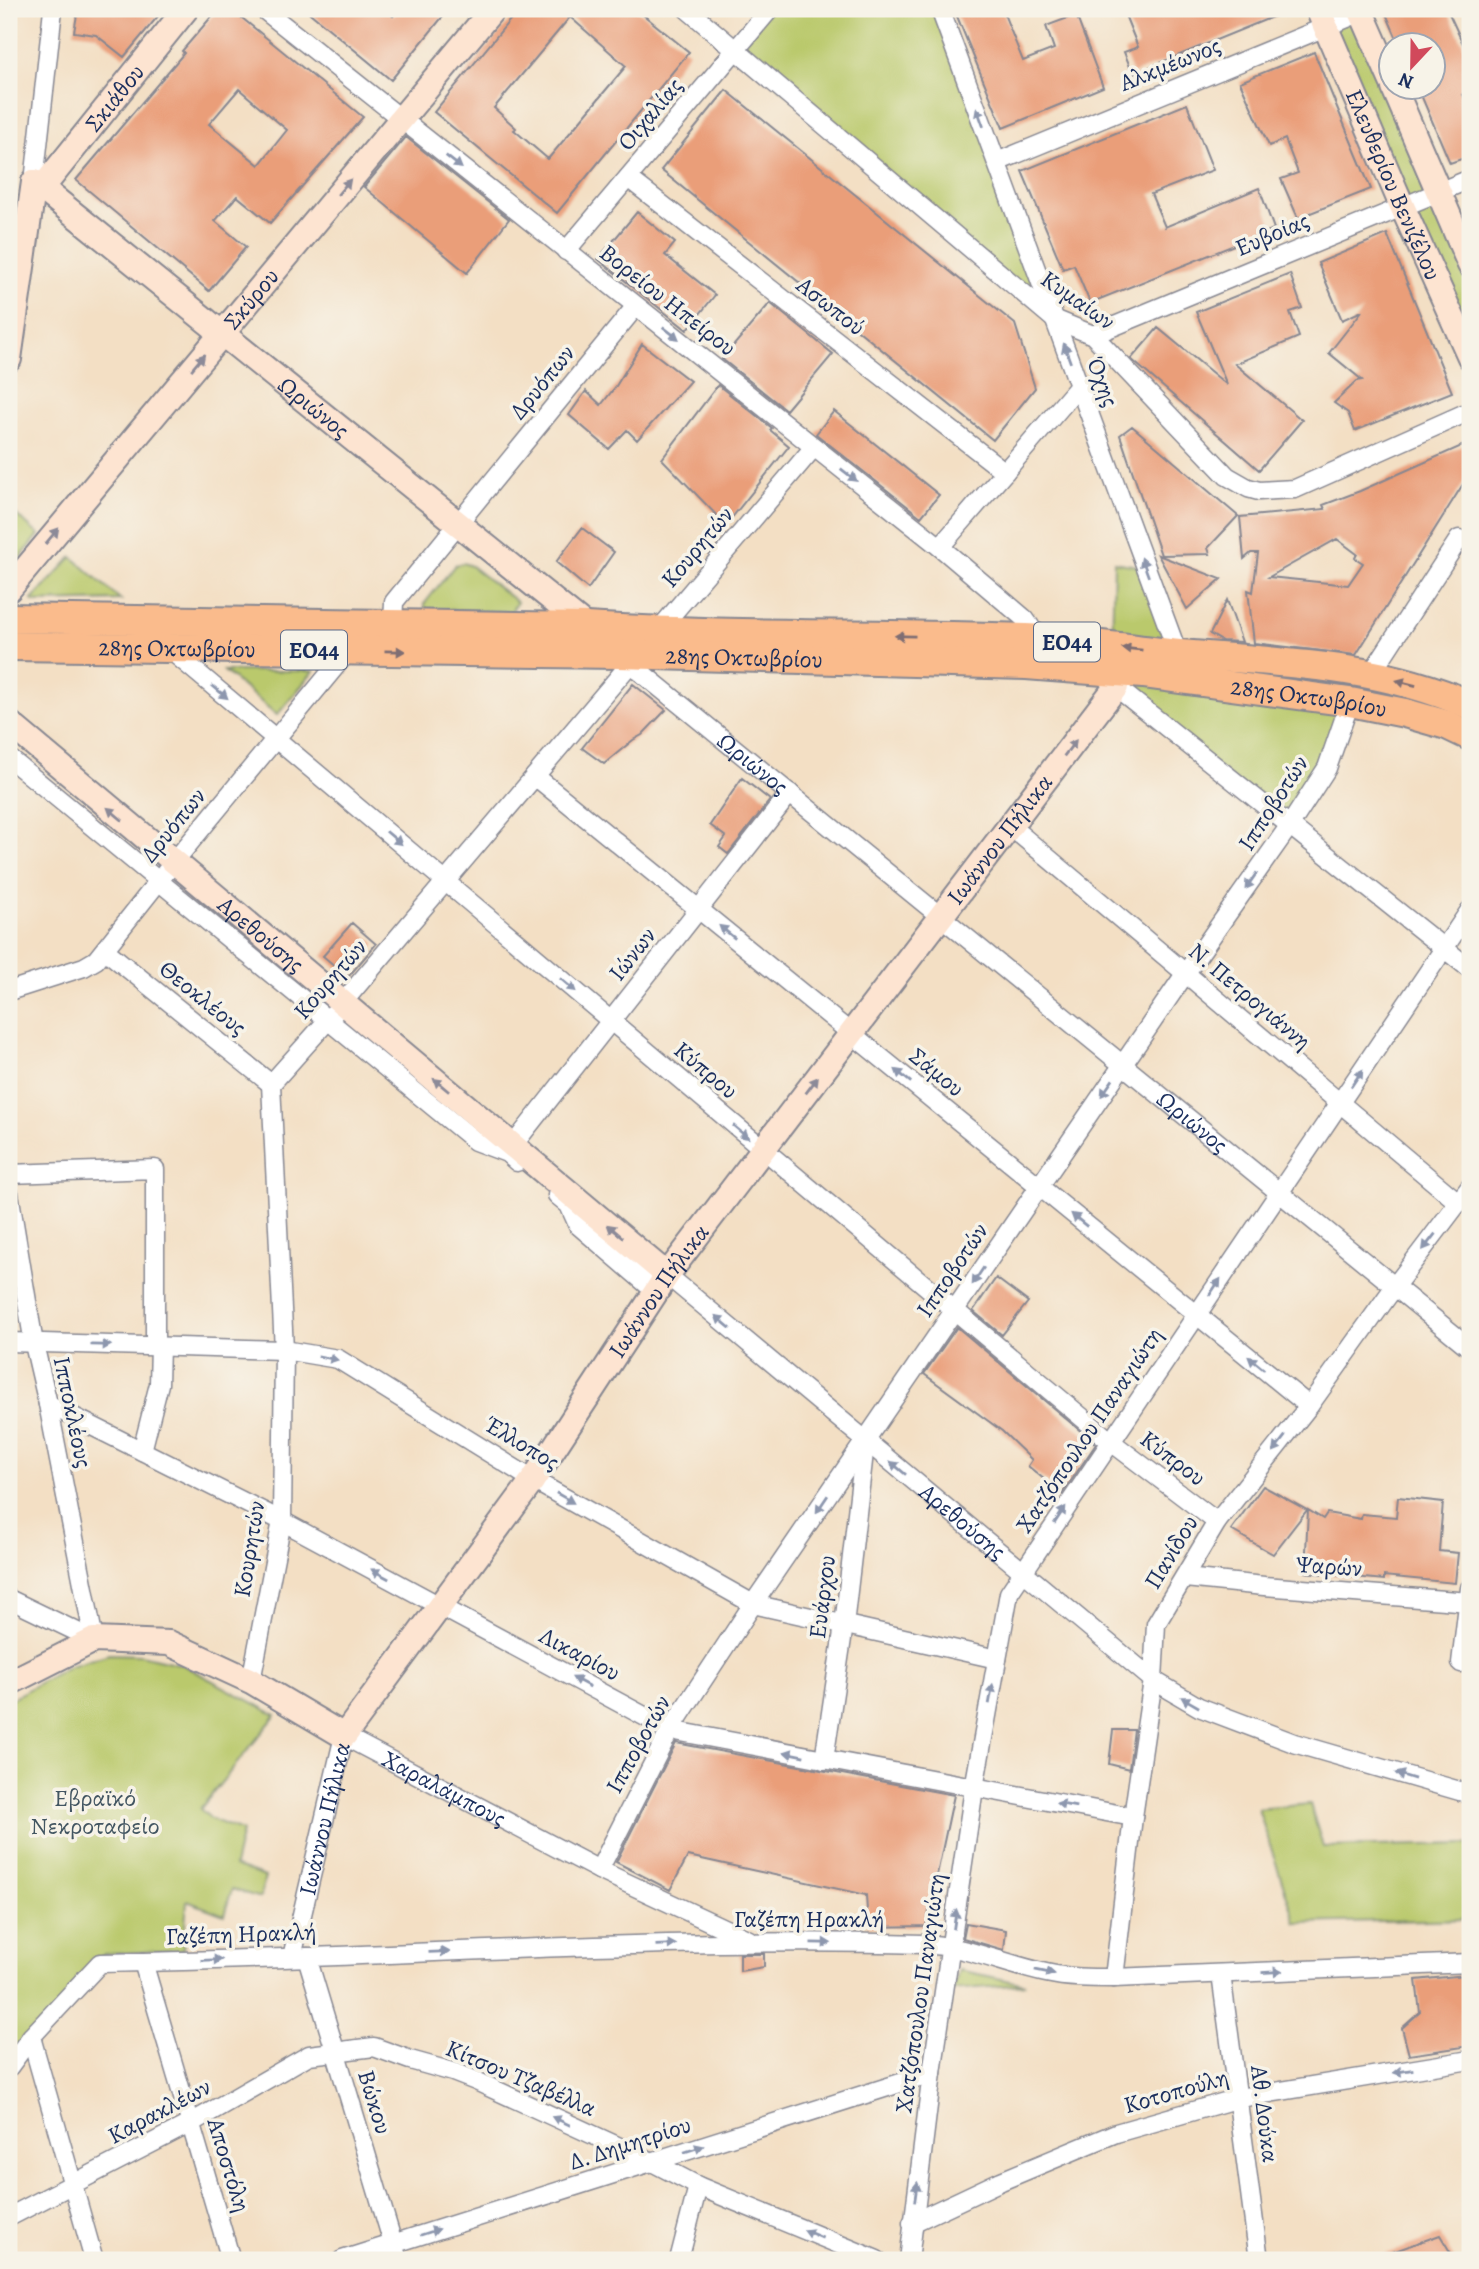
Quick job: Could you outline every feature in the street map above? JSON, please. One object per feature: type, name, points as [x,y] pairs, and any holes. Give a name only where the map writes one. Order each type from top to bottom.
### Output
[{"type":"main road","name":"28ης Οκτωβρίου","points":[[9,618],[586,627],[658,631],[1032,638],[1278,662],[1371,674],[1407,683],[1470,705]]},
{"type":"main road","name":"28ης Οκτωβρίου","points":[[9,646],[349,650],[1026,665],[1117,680],[1257,688],[1350,702],[1405,713],[1470,736]]},
{"type":"street","points":[[9,359],[38,185],[52,9]]},
{"type":"street","name":"Σκιάθου","points":[[38,185],[186,9]]},
{"type":"street","name":"Βορείου Ηπείρου","points":[[262,9],[940,547],[1025,619],[1030,626],[1032,638]]},
{"type":"street","name":"Σκύρου","points":[[9,589],[492,9]]},
{"type":"street","name":"Κυμαίων","points":[[687,9],[1054,319],[1093,335],[1227,475],[1248,488],[1279,491],[1309,484],[1470,411]]},
{"type":"street","name":"Οιχαλίας","points":[[566,251],[770,9]]},
{"type":"street","name":"Όχης","points":[[940,9],[1178,654]]},
{"type":"street","points":[[1361,10],[1378,51]]},
{"type":"street","name":"Αλκμέωνος","points":[[996,162],[1322,18],[1361,10]]},
{"type":"street","name":"Ελευθερίου Βενιζέλου","points":[[1322,18],[1470,357]]},
{"type":"street","points":[[1400,102],[1470,265]]},
{"type":"street","name":"Ασωπού","points":[[628,178],[1005,472]]},
{"type":"street","name":"Ευβοίας","points":[[1093,335],[1470,179]]},
{"type":"street","name":"Ωριώνος","points":[[38,185],[586,627],[629,657],[790,793],[1470,1348]]},
{"type":"street","name":"Δρυόπων","points":[[393,624],[394,602],[636,306]]},
{"type":"street","points":[[940,547],[1079,386]]},
{"type":"street","name":"Κουρητών","points":[[251,1681],[282,1521],[284,1350],[271,1084],[535,776],[629,657],[658,631],[814,447]]},
{"type":"street","points":[[1371,674],[1459,539]]},
{"type":"street","name":"Κύπρου","points":[[168,648],[1110,1441],[1217,1522]]},
{"type":"street","name":"Δρυόπων","points":[[9,991],[84,967],[96,960],[349,650]]},
{"type":"street","points":[[1117,680],[1290,825],[1470,969]]},
{"type":"street","name":"Ιωάννου Πήλικα","points":[[300,1957],[344,1735],[533,1480],[662,1284],[1010,826],[1117,680]]},
{"type":"street","name":"Ιπποβοτών","points":[[599,1870],[670,1730],[753,1604],[1327,768],[1350,702]]},
{"type":"street","name":"Αρεθούσης","points":[[9,723],[166,872]]},
{"type":"street","name":"Αρεθούσης","points":[[9,758],[166,872],[335,1012],[511,1149],[662,1284],[865,1440],[1153,1680],[1199,1707],[1294,1743],[1470,1794]]},
{"type":"street","name":"Σάμου","points":[[535,776],[1309,1406]]},
{"type":"street","name":"Ιώνων","points":[[511,1149],[790,793]]},
{"type":"street","name":"Ν. Πετρογιάννη","points":[[1010,826],[1459,1203]]},
{"type":"street","name":"Χατζόπουλου Παναγιώτη","points":[[909,2260],[932,2073],[974,1788],[1009,1593],[1470,910]]},
{"type":"street","name":"Θεοκλέους","points":[[105,950],[271,1084]]},
{"type":"street","points":[[9,1174],[155,1169],[159,1384],[142,1451]]},
{"type":"street","name":"Πανίδου","points":[[1114,1978],[1153,1680],[1156,1624],[1217,1522],[1309,1406],[1470,1187]]},
{"type":"street","name":"Ιπποκλέους","points":[[9,1193],[34,1344],[94,1640]]},
{"type":"street","name":"Έλλοπος","points":[[9,1342],[284,1350],[338,1359],[533,1480],[753,1604],[997,1659]]},
{"type":"street","name":"Λικαρίου","points":[[48,1404],[282,1521],[670,1730],[1133,1817]]},
{"type":"street","name":"Ευάρχου","points":[[824,1760],[844,1625],[865,1440]]},
{"type":"street","name":"Ψαρών","points":[[1185,1578],[1264,1586],[1470,1597]]},
{"type":"street","points":[[1461,1663],[1470,1597]]},
{"type":"street","points":[[9,1599],[94,1640]]},
{"type":"street","points":[[9,1683],[94,1640]]},
{"type":"street","name":"Χαραλάμπους","points":[[94,1640],[169,1643],[251,1681],[344,1735],[599,1870],[753,1942]]},
{"type":"street","name":"Γαζέπη Ηρακλή","points":[[9,2067],[31,2036],[100,1963],[753,1942],[924,1944],[951,1947],[1046,1973],[1072,1977],[1114,1978],[1470,1963]]},
{"type":"street","name":"Βώκου","points":[[300,1957],[334,2051],[395,2252]]},
{"type":"street","name":"Αποστόλη","points":[[143,1962],[232,2260]]},
{"type":"street","name":"Αθ. Δούκα","points":[[1221,1974],[1259,2260]]},
{"type":"street","points":[[31,2036],[94,2260]]},
{"type":"street","name":"Κίτσου Τζαβέλλα","points":[[334,2051],[374,2047],[453,2072],[652,2162],[698,2186],[864,2258]]},
{"type":"street","name":"Καρακλέων","points":[[9,2217],[191,2123],[309,2055],[334,2051]]},
{"type":"street","name":"Κοτοπούλη","points":[[912,2223],[1001,2181],[1116,2133],[1238,2098],[1470,2060]]},
{"type":"street","name":"Δ. Δημητρίου","points":[[342,2260],[395,2252],[652,2162],[932,2073]]},
{"type":"street","points":[[679,2260],[698,2186]]},
{"type":"green space","points":[[770,9],[940,9],[1054,319],[736,50]]},
{"type":"green space","points":[[1362,12],[1378,49],[1378,102],[1400,102],[1470,265],[1470,334],[1326,26]]},
{"type":"green space","points":[[13,512],[39,535],[9,572],[9,517]]},
{"type":"green space","points":[[72,557],[121,600],[34,602],[32,600]]},
{"type":"green space","points":[[1114,562],[1137,566],[1178,654],[1470,705],[1470,736],[1350,702],[1290,825],[1116,687],[1112,647]]},
{"type":"green space","points":[[463,563],[471,566],[517,602],[511,612],[425,609],[425,603],[455,565]]},
{"type":"green space","points":[[224,671],[314,671],[277,715]]},
{"type":"green space","name":"Εβραϊκό Νεκροταφείο","points":[[109,1654],[141,1655],[183,1665],[276,1715],[200,1809],[211,1819],[242,1831],[234,1866],[265,1877],[260,1898],[232,1889],[224,1915],[187,1901],[183,1950],[104,1954],[9,2066],[9,1700],[70,1666]]},
{"type":"green space","points":[[1310,1804],[1323,1847],[1470,1844],[1470,1919],[1296,1923],[1258,1809]]},
{"type":"green space","points":[[959,1970],[1025,1984],[953,1990]]},
{"type":"building","points":[[78,9],[164,9],[124,57],[96,35],[74,32]]},
{"type":"building","points":[[218,9],[231,9],[363,117],[270,223],[237,196],[215,221],[246,247],[209,291],[76,180],[184,53],[182,51]],"holes":[[[239,89],[287,130],[259,165],[209,124]]]},
{"type":"building","points":[[305,9],[385,9],[393,16],[399,9],[449,9],[391,80]]},
{"type":"building","points":[[519,9],[636,9],[689,52],[557,213],[434,112]],"holes":[[[570,17],[626,66],[548,159],[514,130],[516,128],[494,108]]]},
{"type":"building","points":[[954,9],[1002,9],[1023,61],[1054,49],[1046,26],[1076,15],[1103,87],[1003,128]]},
{"type":"building","points":[[1142,9],[1292,9],[1133,74],[1124,52],[1138,47],[1125,15]]},
{"type":"building","points":[[1384,9],[1447,9],[1470,59],[1470,91],[1463,94],[1470,112],[1470,156],[1450,163],[1424,102],[1448,102],[1448,32],[1394,32]]},
{"type":"building","points":[[1314,52],[1371,189],[1298,218],[1281,179],[1298,173],[1285,139],[1269,146],[1240,82]]},
{"type":"building","points":[[726,90],[1015,324],[1035,388],[993,440],[661,170]]},
{"type":"building","points":[[1187,104],[1213,170],[1151,194],[1165,227],[1259,188],[1274,229],[1090,303],[1074,265],[1063,269],[1022,171]]},
{"type":"building","points":[[406,137],[509,219],[467,273],[364,187]]},
{"type":"building","points":[[637,212],[675,243],[665,255],[715,295],[687,330],[598,259]]},
{"type":"building","points":[[1387,234],[1452,392],[1355,431],[1348,413],[1334,403],[1357,381],[1362,380],[1329,353],[1362,311],[1342,320],[1318,263]]},
{"type":"building","points":[[1290,274],[1302,308],[1290,312],[1299,337],[1235,364],[1302,420],[1259,470],[1131,359],[1158,328],[1227,385],[1196,312]]},
{"type":"building","points":[[770,303],[833,354],[786,410],[722,359]]},
{"type":"building","points":[[642,344],[690,381],[637,440],[627,430],[609,449],[569,415],[586,391],[601,405]]},
{"type":"building","points":[[718,385],[772,428],[770,430],[789,446],[726,525],[662,459]]},
{"type":"building","points":[[834,411],[939,495],[921,517],[816,434]]},
{"type":"building","points":[[1132,426],[1238,516],[1208,548],[1210,554],[1161,555],[1120,435]]},
{"type":"building","points":[[1466,444],[1470,453],[1470,473],[1356,655],[1254,643],[1248,590],[1253,592],[1258,553],[1251,553],[1244,559],[1240,517],[1325,509],[1323,505]],"holes":[[[1337,539],[1357,554],[1355,558],[1363,563],[1348,585],[1269,577]]]},
{"type":"building","points":[[582,528],[614,552],[588,589],[556,562]]},
{"type":"building","points":[[1158,555],[1221,579],[1187,609]]},
{"type":"building","points":[[1227,600],[1242,642],[1222,641],[1210,634]]},
{"type":"building","points":[[633,684],[666,710],[642,735],[604,764],[582,748]]},
{"type":"building","points":[[742,778],[770,800],[728,854],[719,847],[726,837],[710,825]]},
{"type":"building","points":[[352,923],[376,944],[348,977],[323,956]]},
{"type":"building","points":[[996,1278],[1028,1302],[1002,1335],[973,1311]]},
{"type":"building","points":[[957,1327],[1096,1444],[1062,1494],[1028,1466],[1032,1460],[1002,1431],[924,1374]]},
{"type":"building","points":[[1263,1486],[1307,1510],[1273,1554],[1231,1530]]},
{"type":"building","points":[[1398,1497],[1443,1502],[1439,1551],[1458,1553],[1455,1583],[1384,1576],[1384,1580],[1305,1572],[1308,1510],[1323,1519],[1327,1513],[1361,1519],[1362,1514],[1396,1517]]},
{"type":"building","points":[[1113,1730],[1134,1730],[1129,1769],[1109,1764]]},
{"type":"building","points":[[676,1743],[954,1795],[926,1926],[868,1927],[866,1895],[688,1856],[670,1890],[616,1862]]},
{"type":"building","points":[[966,1923],[1006,1930],[1004,1950],[963,1938]]},
{"type":"building","points":[[740,1954],[764,1954],[764,1967],[740,1971]]},
{"type":"building","points":[[1466,1975],[1470,2000],[1470,2046],[1409,2055],[1402,2028],[1420,2012],[1416,1980]]},
{"type":"building","points":[[1440,2235],[1455,2260],[1375,2258]]}]
